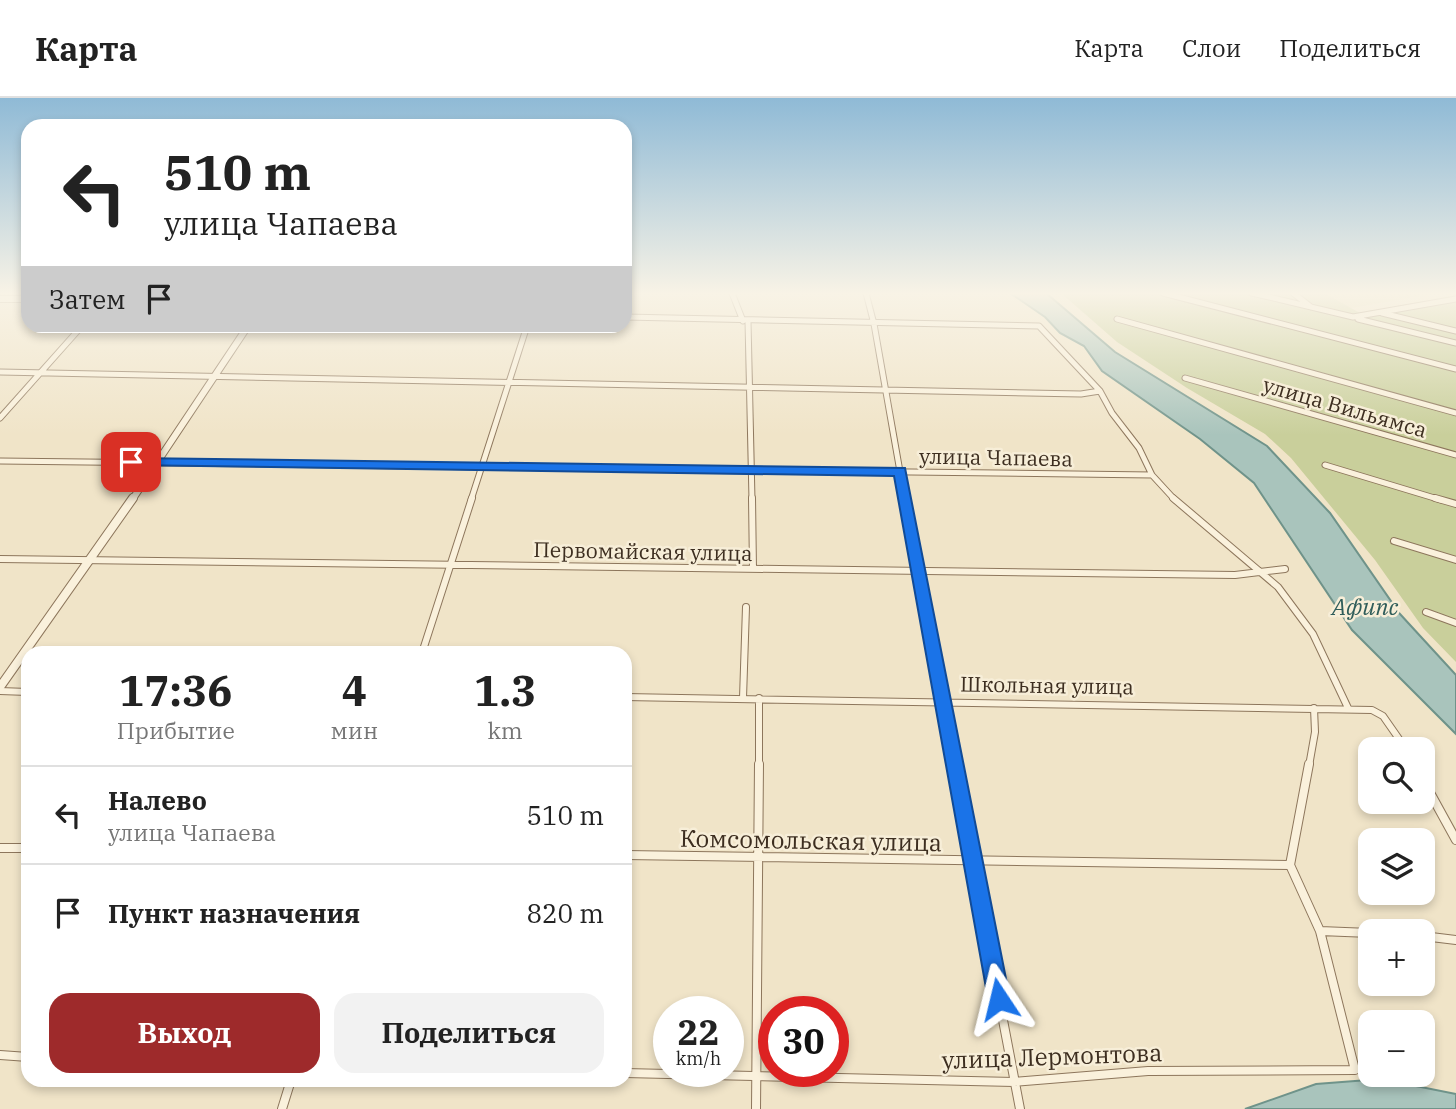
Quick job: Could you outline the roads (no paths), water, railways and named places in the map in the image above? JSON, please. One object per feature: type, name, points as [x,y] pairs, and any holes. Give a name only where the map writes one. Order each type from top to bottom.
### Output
[{"type":"street","points":[[0,418],[69,340]]},
{"type":"street","points":[[30,646],[239,340]]},
{"type":"street","points":[[424,646],[522,340]]},
{"type":"street","points":[[747,340],[752,569]]},
{"type":"street","points":[[877,340],[941,700],[1020,1109]]},
{"type":"street","points":[[1052,340],[1100,391],[1112,413],[1139,448],[1152,475],[1165,491],[1279,587],[1313,634],[1348,708]]},
{"type":"street","points":[[1193,340],[1456,413]]},
{"type":"street","points":[[1345,340],[1456,369]]},
{"type":"street","points":[[0,372],[886,391],[1081,394],[1100,391]]},
{"type":"street","name":"улица Вильямса","points":[[1185,378],[1456,455]]},
{"type":"street","name":"улица Чапаева","points":[[0,461],[1152,475]]},
{"type":"street","points":[[1325,465],[1456,504]]},
{"type":"street","points":[[1394,541],[1456,560]]},
{"type":"street","name":"Первомайская улица","points":[[0,559],[917,571],[1261,573],[1285,569]]},
{"type":"street","points":[[743,698],[746,607]]},
{"type":"street","points":[[1426,612],[1456,623]]},
{"type":"street","points":[[21,659],[0,689],[21,691]]},
{"type":"street","name":"Школьная улица","points":[[632,697],[1348,708],[1372,710],[1383,716],[1398,737]]},
{"type":"street","points":[[756,1109],[758,698]]},
{"type":"street","points":[[1314,708],[1315,732],[1290,865],[1320,930],[1358,932]]},
{"type":"street","points":[[1435,802],[1456,840]]},
{"type":"street","points":[[0,848],[21,848]]},
{"type":"street","name":"Комсомольская улица","points":[[632,855],[1290,865]]},
{"type":"street","name":"улица Лермонтова","points":[[632,1073],[1014,1082],[1148,1071],[1354,1070],[1320,930]]},
{"type":"street","points":[[1435,937],[1456,940]]},
{"type":"street","points":[[0,1055],[21,1056]]},
{"type":"street","points":[[282,1109],[289,1087]]},
{"type":"water","name":"Афипс","points":[[1073,340],[1101,340],[1115,352],[1267,446],[1330,513],[1400,614],[1456,675],[1456,734],[1352,630],[1254,483],[1200,439],[1102,371],[1084,346]]},
{"type":"water","points":[[1358,1081],[1358,1087],[1421,1087],[1456,1094],[1456,1109],[1245,1109],[1316,1084]]}]
